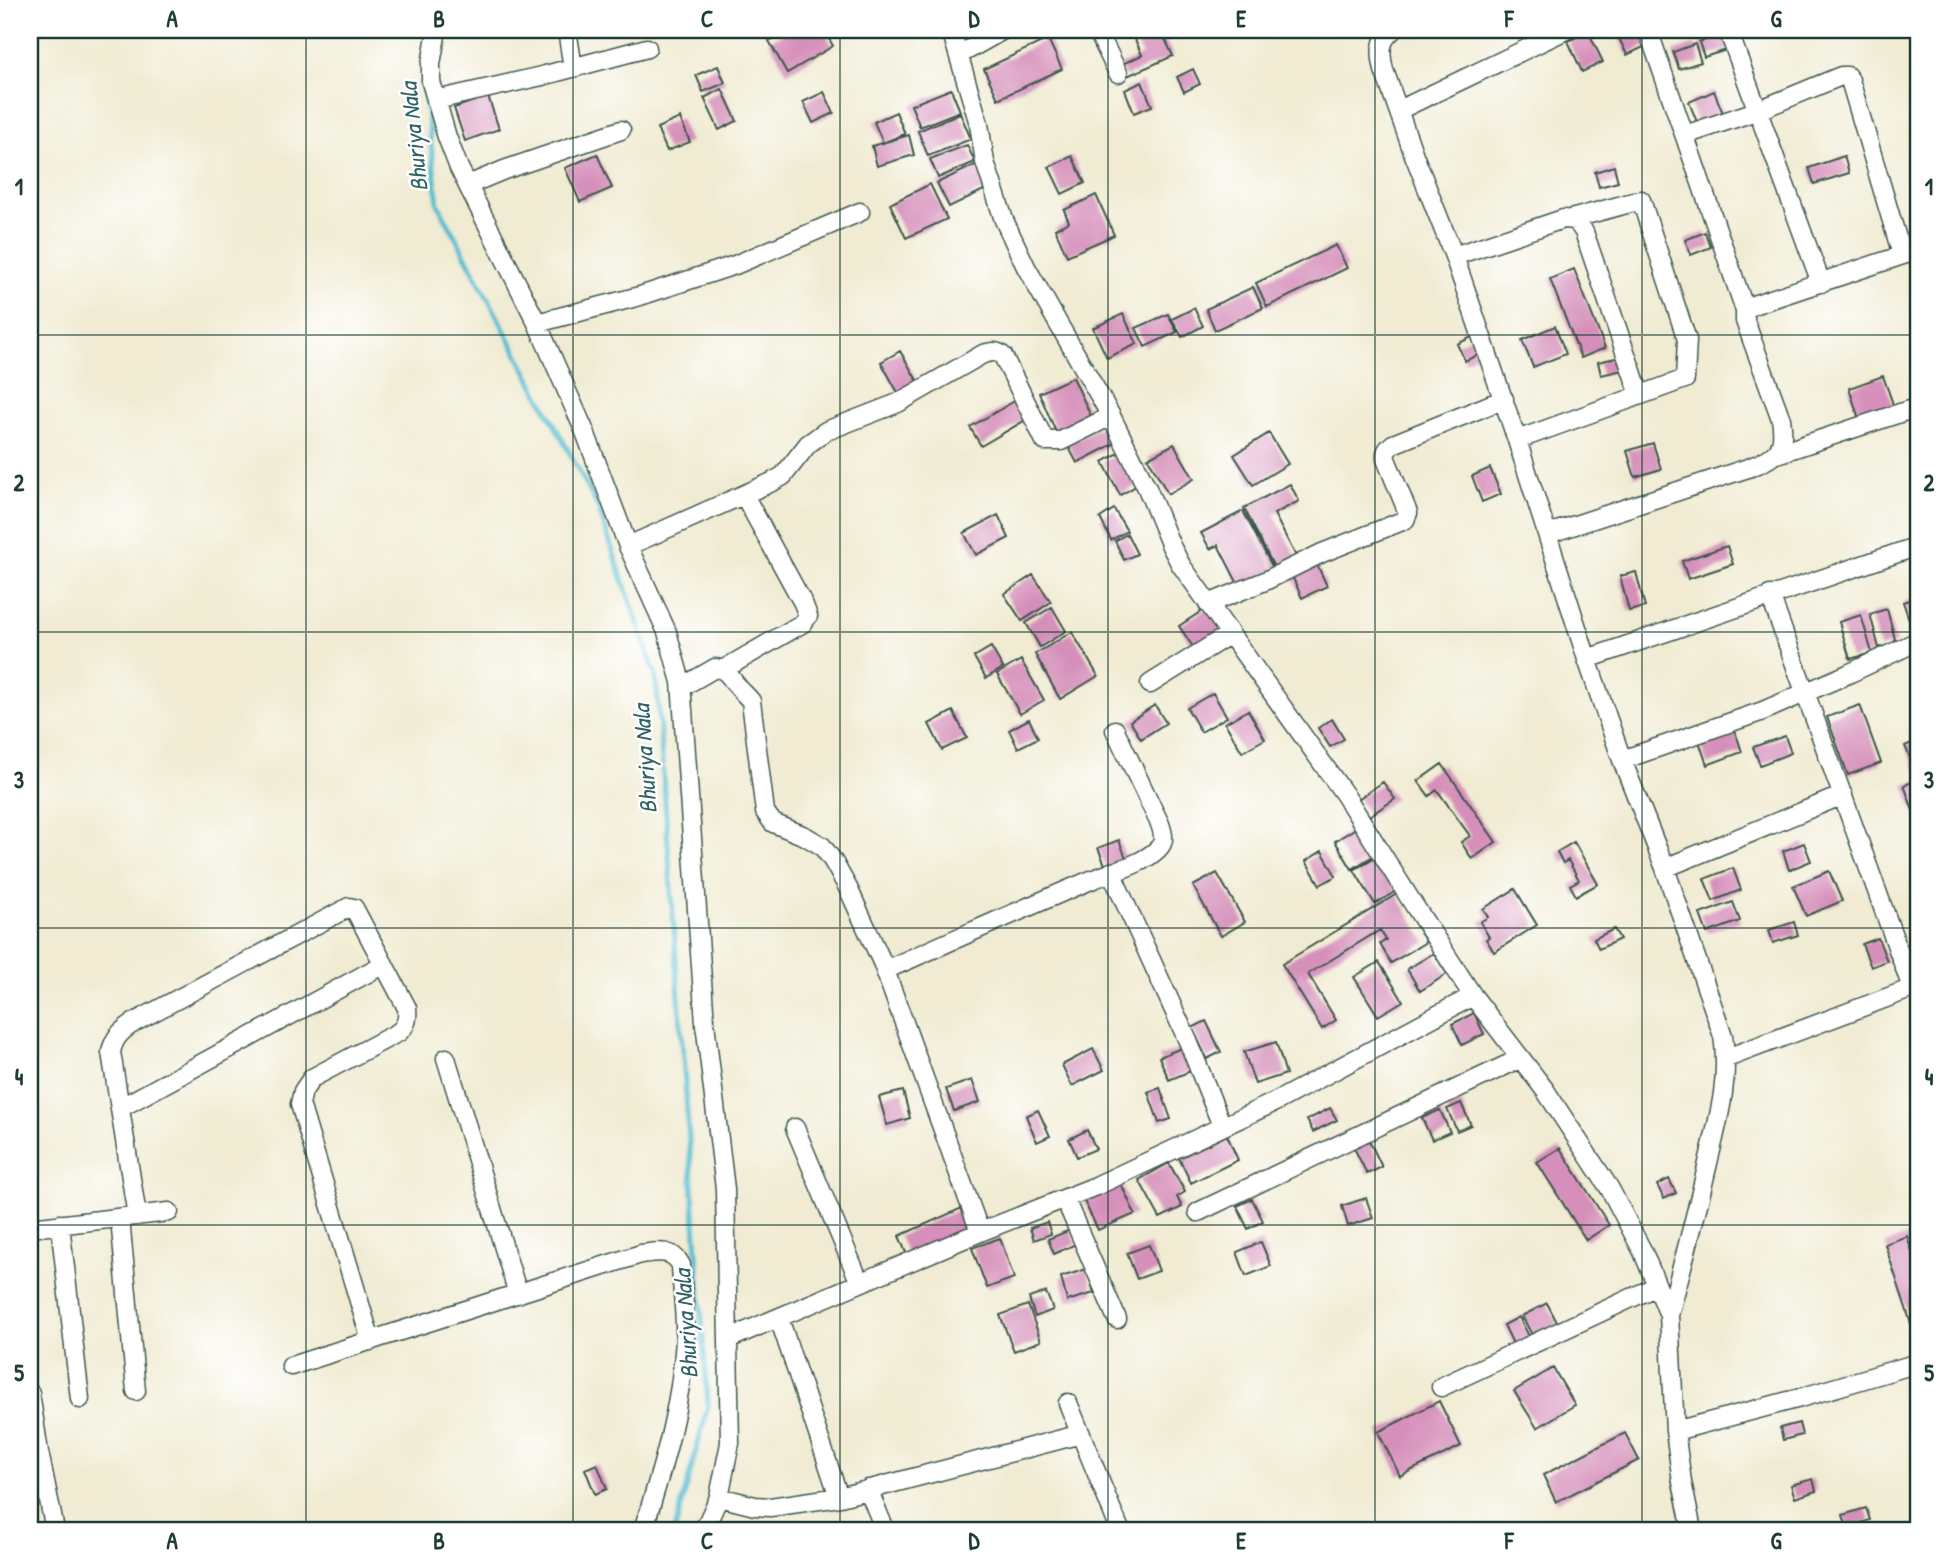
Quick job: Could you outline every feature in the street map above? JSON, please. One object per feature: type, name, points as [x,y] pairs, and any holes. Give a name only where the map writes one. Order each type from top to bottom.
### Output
[{"type":"street","points":[[437,30],[430,64],[431,82],[447,137],[537,323],[585,432],[628,546],[667,632],[682,687],[705,1023],[725,1189],[730,1443],[719,1497],[707,1528]]},
{"type":"street","points":[[567,30],[573,68]]},
{"type":"street","points":[[951,30],[979,124],[985,162],[1004,220],[1026,267],[1111,416],[1181,565],[1345,795],[1474,996],[1576,1134],[1610,1189],[1643,1252],[1669,1315]]},
{"type":"street","points":[[958,55],[1003,30]]},
{"type":"street","points":[[1097,30],[1118,73]]},
{"type":"street","points":[[1393,30],[1381,46],[1384,70],[1504,399],[1622,760],[1665,868],[1720,1022],[1727,1058],[1724,1093],[1669,1315],[1675,1431],[1692,1530]]},
{"type":"street","points":[[1399,110],[1566,30]]},
{"type":"street","points":[[1648,30],[1745,310],[1745,321],[1781,419],[1784,434],[1777,454]]},
{"type":"street","points":[[1728,30],[1821,283]]},
{"type":"street","points":[[436,100],[647,48]]},
{"type":"street","points":[[1685,135],[1847,76],[1910,252],[1745,310]]},
{"type":"street","points":[[468,185],[621,130]]},
{"type":"street","points":[[1454,257],[1563,219],[1641,200],[1688,340],[1685,379],[1517,440]]},
{"type":"street","points":[[537,323],[640,296],[735,265],[860,212]]},
{"type":"street","points":[[1571,219],[1580,224],[1584,232],[1640,395]]},
{"type":"street","points":[[628,546],[783,476],[808,444],[826,431],[898,403],[992,351],[1003,356],[1045,441],[1061,441],[1111,416]]},
{"type":"street","points":[[1208,604],[1265,581],[1322,553],[1405,520],[1408,513],[1386,459],[1388,448],[1504,399]]},
{"type":"street","points":[[1548,534],[1751,467],[1777,454],[1918,407]]},
{"type":"street","points":[[682,687],[715,668],[724,669],[803,623],[808,615],[744,495]]},
{"type":"street","points":[[1587,659],[1918,546]]},
{"type":"street","points":[[1727,1058],[1915,987],[1804,694],[1770,595]]},
{"type":"street","points":[[1150,684],[1230,634]]},
{"type":"street","points":[[1622,760],[1763,711],[1918,641]]},
{"type":"street","points":[[724,669],[751,701],[767,817],[782,828],[805,836],[821,846],[833,860],[848,888],[885,970],[980,1232]]},
{"type":"street","points":[[885,970],[1111,872],[1136,864],[1157,850],[1164,837],[1160,824],[1115,730]]},
{"type":"street","points":[[1665,868],[1843,795]]},
{"type":"street","points":[[1111,872],[1188,1041],[1222,1126]]},
{"type":"street","points":[[136,1391],[129,1217],[120,1108],[111,1052],[116,1037],[122,1029],[349,907],[355,908],[407,1008],[406,1024],[399,1032],[312,1079],[303,1091],[300,1104],[371,1341]]},
{"type":"street","points":[[120,1108],[384,964]]},
{"type":"street","points":[[728,1339],[980,1232],[1065,1199],[1288,1095],[1474,996]]},
{"type":"street","points":[[446,1058],[518,1294]]},
{"type":"street","points":[[1198,1212],[1521,1058]]},
{"type":"street","points":[[795,1128],[860,1283]]},
{"type":"street","points":[[1065,1199],[1117,1320]]},
{"type":"street","points":[[30,1228],[169,1212]]},
{"type":"street","points":[[60,1224],[80,1399]]},
{"type":"street","points":[[291,1366],[641,1254],[670,1253],[681,1265],[685,1338],[676,1420],[643,1530]]},
{"type":"street","points":[[1441,1387],[1657,1286]]},
{"type":"street","points":[[779,1318],[839,1497]]},
{"type":"street","points":[[1675,1431],[1918,1363]]},
{"type":"street","points":[[30,1393],[55,1530]]},
{"type":"street","points":[[1068,1403],[1119,1530]]},
{"type":"street","points":[[719,1497],[770,1507],[839,1497],[1082,1434]]},
{"type":"street","points":[[868,1489],[885,1530]]},
{"type":"building","points":[[789,30],[824,30],[833,46],[787,73],[769,41]]},
{"type":"building","points":[[1146,30],[1161,30],[1173,56],[1125,77],[1120,65],[1142,55],[1133,35]]},
{"type":"building","points":[[1615,30],[1644,30],[1650,44],[1627,55]]},
{"type":"building","points":[[1588,31],[1603,62],[1582,72],[1568,41]]},
{"type":"building","points":[[1725,34],[1730,49],[1704,57],[1699,42]]},
{"type":"building","points":[[1048,39],[1062,69],[998,99],[984,69]]},
{"type":"building","points":[[1695,44],[1701,62],[1679,69],[1673,52]]},
{"type":"building","points":[[718,66],[725,83],[703,92],[696,75]]},
{"type":"building","points":[[1193,69],[1200,84],[1184,92],[1177,77]]},
{"type":"building","points":[[1142,82],[1152,106],[1134,113],[1125,90]]},
{"type":"building","points":[[722,89],[737,121],[719,130],[704,98]]},
{"type":"building","points":[[951,89],[960,111],[920,127],[911,105]]},
{"type":"building","points":[[1714,91],[1724,116],[1699,127],[1689,102]]},
{"type":"building","points":[[824,92],[834,113],[813,123],[803,102]]},
{"type":"building","points":[[488,96],[499,129],[465,141],[454,108]]},
{"type":"building","points":[[896,112],[905,134],[883,143],[874,122]]},
{"type":"building","points":[[960,113],[971,139],[928,156],[918,131]]},
{"type":"building","points":[[680,118],[690,142],[667,151],[657,128]]},
{"type":"building","points":[[909,135],[914,155],[877,166],[872,146]]},
{"type":"building","points":[[967,145],[975,162],[938,178],[930,159]]},
{"type":"building","points":[[597,154],[612,188],[580,202],[565,168]]},
{"type":"building","points":[[1072,156],[1085,183],[1062,194],[1049,167]]},
{"type":"building","points":[[1844,156],[1849,173],[1814,184],[1809,168]]},
{"type":"building","points":[[977,164],[988,188],[949,207],[937,183]]},
{"type":"building","points":[[1614,166],[1618,182],[1599,187],[1595,172]]},
{"type":"building","points":[[930,184],[947,219],[906,238],[890,204]]},
{"type":"building","points":[[1096,195],[1114,235],[1067,256],[1055,229],[1069,222],[1064,210]]},
{"type":"building","points":[[1705,232],[1711,247],[1691,255],[1685,240]]},
{"type":"building","points":[[1336,245],[1347,268],[1267,307],[1256,283]]},
{"type":"building","points":[[1574,269],[1605,348],[1581,358],[1550,279]]},
{"type":"building","points":[[1253,287],[1263,308],[1215,330],[1206,309]]},
{"type":"building","points":[[1194,308],[1203,326],[1182,337],[1172,319]]},
{"type":"building","points":[[1123,314],[1137,344],[1107,358],[1093,328]]},
{"type":"building","points":[[1168,314],[1177,332],[1145,347],[1136,328]]},
{"type":"building","points":[[1555,326],[1566,354],[1533,367],[1522,340]]},
{"type":"building","points":[[1478,334],[1486,351],[1465,361],[1457,344]]},
{"type":"building","points":[[900,351],[921,387],[901,398],[881,362]]},
{"type":"building","points":[[1620,357],[1623,370],[1601,375],[1598,362]]},
{"type":"building","points":[[1883,376],[1894,407],[1859,419],[1849,388]]},
{"type":"building","points":[[1073,377],[1094,423],[1059,439],[1039,393]]},
{"type":"building","points":[[1018,399],[1029,418],[981,446],[970,427]]},
{"type":"building","points":[[1109,422],[1119,441],[1077,463],[1067,444]]},
{"type":"building","points":[[1269,433],[1288,464],[1253,485],[1234,455]]},
{"type":"building","points":[[1653,443],[1661,469],[1635,477],[1627,451]]},
{"type":"building","points":[[1174,444],[1194,479],[1168,494],[1148,458]]},
{"type":"building","points":[[1124,450],[1141,483],[1120,495],[1103,462]]},
{"type":"building","points":[[1490,468],[1501,494],[1482,502],[1472,476]]},
{"type":"building","points":[[1290,484],[1299,501],[1274,514],[1298,560],[1276,571],[1244,508]]},
{"type":"building","points":[[1114,509],[1127,531],[1111,540],[1100,518]]},
{"type":"building","points":[[1243,511],[1274,570],[1240,588],[1218,545],[1210,549],[1201,533]]},
{"type":"building","points":[[998,515],[1009,538],[976,555],[964,533]]},
{"type":"building","points":[[1127,534],[1137,554],[1124,560],[1115,541]]},
{"type":"building","points":[[1727,546],[1733,564],[1688,579],[1682,561]]},
{"type":"building","points":[[1316,562],[1327,586],[1302,598],[1291,574]]},
{"type":"building","points":[[1636,572],[1645,607],[1629,611],[1620,576]]},
{"type":"building","points":[[1033,575],[1051,602],[1022,621],[1004,594]]},
{"type":"building","points":[[1915,598],[1918,608],[1918,636],[1915,637],[1903,602]]},
{"type":"building","points":[[1052,607],[1066,631],[1040,647],[1026,623]]},
{"type":"building","points":[[1208,607],[1222,629],[1193,647],[1179,626]]},
{"type":"building","points":[[1887,609],[1896,643],[1879,648],[1870,614]]},
{"type":"building","points":[[1861,615],[1872,653],[1850,659],[1839,622]]},
{"type":"building","points":[[1072,632],[1098,676],[1060,699],[1035,654]]},
{"type":"building","points":[[991,647],[1003,668],[986,678],[974,657]]},
{"type":"building","points":[[1021,660],[1044,700],[1020,714],[997,674]]},
{"type":"building","points":[[1213,693],[1227,717],[1201,732],[1187,708]]},
{"type":"building","points":[[1155,705],[1166,723],[1141,739],[1130,721]]},
{"type":"building","points":[[1860,705],[1881,763],[1848,775],[1827,717]]},
{"type":"building","points":[[1248,710],[1265,739],[1242,752],[1225,723]]},
{"type":"building","points":[[953,711],[967,738],[942,750],[929,724]]},
{"type":"building","points":[[1029,719],[1038,738],[1018,748],[1009,730]]},
{"type":"building","points":[[1332,719],[1344,739],[1330,747],[1318,728]]},
{"type":"building","points":[[1733,725],[1742,752],[1707,765],[1698,738]]},
{"type":"building","points":[[1785,736],[1791,753],[1760,765],[1753,747]]},
{"type":"building","points":[[1918,740],[1918,768],[1915,769],[1905,746]]},
{"type":"building","points":[[1442,764],[1496,842],[1472,859],[1461,842],[1470,836],[1437,790],[1429,796],[1418,781]]},
{"type":"building","points":[[1918,780],[1918,811],[1914,813],[1904,785]]},
{"type":"building","points":[[1383,782],[1395,799],[1369,816],[1358,799]]},
{"type":"building","points":[[1361,825],[1378,853],[1352,869],[1335,841]]},
{"type":"building","points":[[1119,840],[1128,863],[1108,872],[1098,848]]},
{"type":"building","points":[[1574,842],[1598,884],[1576,896],[1570,885],[1579,880],[1568,860],[1563,863],[1557,852]]},
{"type":"building","points":[[1804,843],[1811,861],[1789,870],[1783,851]]},
{"type":"building","points":[[1322,851],[1336,876],[1320,885],[1306,861]]},
{"type":"building","points":[[1375,857],[1396,891],[1375,904],[1354,870]]},
{"type":"building","points":[[1733,868],[1741,890],[1713,901],[1704,879]]},
{"type":"building","points":[[1829,871],[1842,901],[1806,916],[1793,886]]},
{"type":"building","points":[[1217,873],[1245,922],[1221,936],[1193,886]]},
{"type":"building","points":[[1515,889],[1537,925],[1494,952],[1480,922],[1488,917],[1483,909]]},
{"type":"building","points":[[1397,894],[1426,942],[1391,963],[1380,944],[1386,940],[1380,930],[1308,974],[1336,1020],[1322,1029],[1282,964]]},
{"type":"building","points":[[1733,902],[1740,921],[1707,933],[1700,914]]},
{"type":"building","points":[[1794,922],[1798,935],[1773,943],[1769,930]]},
{"type":"building","points":[[1614,929],[1620,939],[1599,949],[1594,939]]},
{"type":"building","points":[[1878,938],[1887,961],[1871,967],[1862,944]]},
{"type":"building","points":[[1434,953],[1447,974],[1420,991],[1407,969]]},
{"type":"building","points":[[1379,962],[1403,1001],[1378,1016],[1354,977]]},
{"type":"building","points":[[1474,1013],[1484,1034],[1462,1045],[1452,1024]]},
{"type":"building","points":[[1206,1021],[1221,1052],[1207,1059],[1192,1028]]},
{"type":"building","points":[[1276,1042],[1286,1074],[1255,1084],[1244,1052]]},
{"type":"building","points":[[1184,1047],[1193,1070],[1169,1080],[1159,1057]]},
{"type":"building","points":[[1093,1049],[1104,1070],[1072,1086],[1062,1065]]},
{"type":"building","points":[[972,1080],[980,1102],[954,1111],[946,1089]]},
{"type":"building","points":[[1160,1088],[1171,1119],[1159,1123],[1148,1092]]},
{"type":"building","points":[[903,1091],[910,1118],[887,1125],[879,1097]]},
{"type":"building","points":[[1461,1103],[1471,1125],[1457,1131],[1447,1109]]},
{"type":"building","points":[[1330,1108],[1337,1120],[1313,1132],[1307,1120]]},
{"type":"building","points":[[1038,1110],[1050,1136],[1037,1142],[1026,1116]]},
{"type":"building","points":[[1440,1110],[1450,1132],[1432,1140],[1422,1118]]},
{"type":"building","points":[[1087,1130],[1096,1149],[1077,1157],[1069,1139]]},
{"type":"building","points":[[1227,1135],[1238,1160],[1191,1183],[1179,1158]]},
{"type":"building","points":[[1369,1140],[1382,1167],[1367,1174],[1354,1148]]},
{"type":"building","points":[[1560,1148],[1609,1225],[1586,1240],[1537,1162]]},
{"type":"building","points":[[1169,1163],[1185,1192],[1177,1197],[1182,1207],[1160,1218],[1139,1180]]},
{"type":"building","points":[[1669,1179],[1676,1193],[1664,1199],[1657,1185]]},
{"type":"building","points":[[1121,1184],[1135,1214],[1098,1230],[1084,1201]]},
{"type":"building","points":[[1366,1198],[1373,1218],[1348,1226],[1342,1206]]},
{"type":"building","points":[[1252,1199],[1263,1221],[1248,1229],[1237,1206]]},
{"type":"building","points":[[962,1208],[972,1232],[909,1260],[899,1236]]},
{"type":"building","points":[[1047,1222],[1051,1234],[1034,1240],[1030,1228]]},
{"type":"building","points":[[1070,1230],[1076,1244],[1054,1254],[1048,1239]]},
{"type":"building","points":[[1907,1236],[1918,1270],[1918,1345],[1885,1244]]},
{"type":"building","points":[[1000,1238],[1014,1278],[987,1288],[972,1248]]},
{"type":"building","points":[[1261,1242],[1271,1266],[1246,1276],[1237,1252]]},
{"type":"building","points":[[1149,1245],[1159,1271],[1137,1279],[1127,1253]]},
{"type":"building","points":[[1087,1269],[1094,1293],[1067,1301],[1061,1277]]},
{"type":"building","points":[[1046,1292],[1053,1310],[1035,1317],[1029,1298]]},
{"type":"building","points":[[1547,1303],[1558,1324],[1533,1337],[1522,1316]]},
{"type":"building","points":[[1028,1305],[1041,1341],[1014,1351],[1000,1315]]},
{"type":"building","points":[[1519,1317],[1531,1340],[1515,1348],[1504,1325]]},
{"type":"building","points":[[1553,1368],[1575,1405],[1537,1428],[1514,1391]]},
{"type":"building","points":[[1439,1401],[1461,1446],[1400,1476],[1378,1432]]},
{"type":"building","points":[[1799,1423],[1802,1435],[1783,1440],[1780,1428]]},
{"type":"building","points":[[1625,1433],[1639,1460],[1556,1502],[1543,1475]]},
{"type":"building","points":[[597,1464],[607,1489],[595,1494],[585,1469]]},
{"type":"building","points":[[1813,1479],[1816,1491],[1795,1498],[1791,1485]]},
{"type":"building","points":[[1866,1508],[1870,1520],[1847,1528],[1843,1515]]},
{"type":"waterway","name":"Bhuriya Nala","points":[[424,84],[438,204],[597,505],[656,676],[708,1406],[675,1530]]}]
